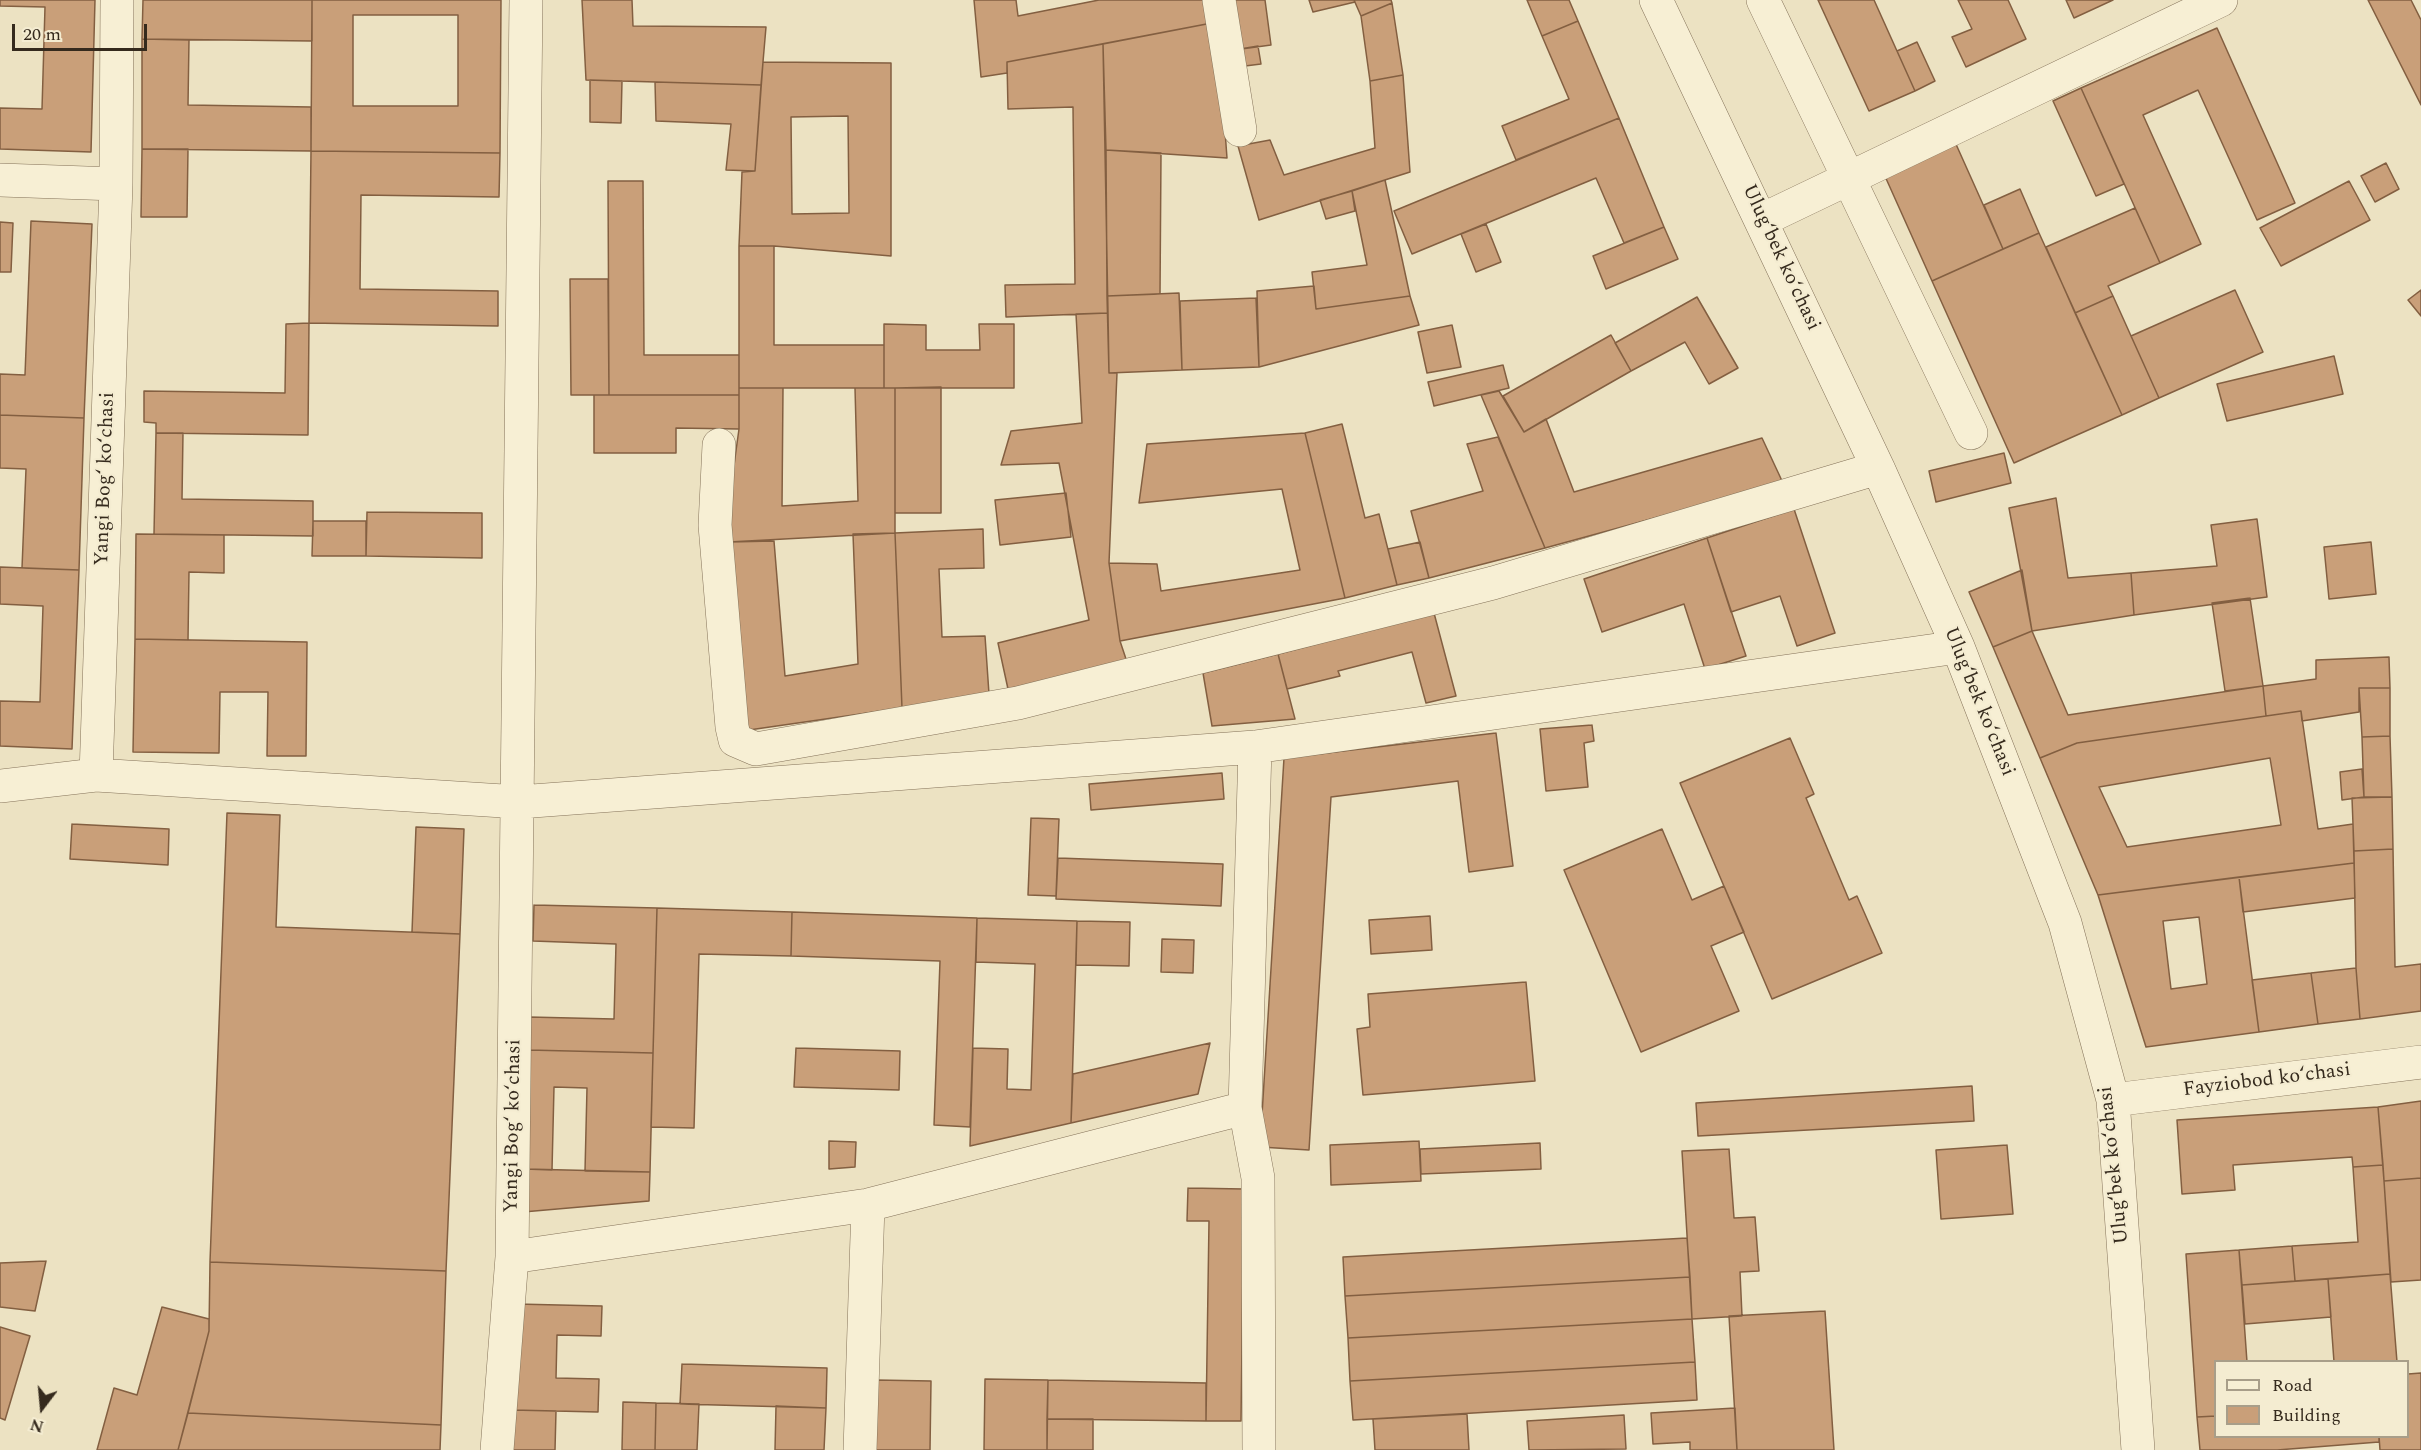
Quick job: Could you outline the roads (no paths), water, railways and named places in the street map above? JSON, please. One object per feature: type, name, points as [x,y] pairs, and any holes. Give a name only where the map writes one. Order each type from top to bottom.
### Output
[{"type":"street","name":"Yangi Bogʻ koʻchasi","points":[[96,775],[116,184],[117,0]]},
{"type":"street","name":"Yangi Bogʻ koʻchasi","points":[[497,1450],[512,1257],[519,802],[526,0]]},
{"type":"street","points":[[1219,0],[1240,130]]},
{"type":"street","name":"Ulugʻbek koʻchasi","points":[[1656,0],[1878,468],[1958,647],[2065,922],[2113,1101],[2138,1450]]},
{"type":"street","points":[[1763,0],[1971,433]]},
{"type":"street","points":[[1762,220],[1849,176],[2222,0]]},
{"type":"street","points":[[0,180],[116,184]]},
{"type":"street","points":[[719,445],[715,525],[732,727],[735,740],[756,749],[1030,700],[1493,583],[1878,468]]},
{"type":"street","points":[[0,786],[96,775],[519,802],[1255,747],[1958,647]]},
{"type":"street","points":[[1255,747],[1245,1108],[1258,1179],[1259,1450]]},
{"type":"street","name":"Fayziobod koʻchasi","points":[[2113,1101],[2421,1062]]},
{"type":"street","points":[[512,1257],[868,1204],[1245,1108]]},
{"type":"street","points":[[860,1450],[868,1204]]}]
